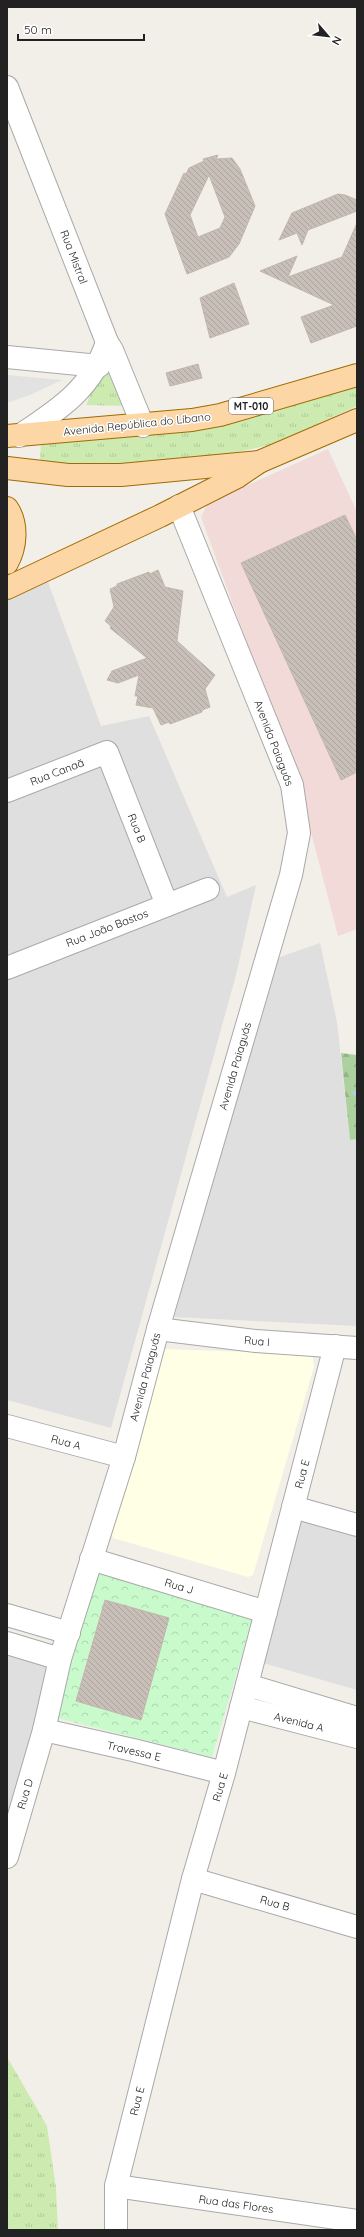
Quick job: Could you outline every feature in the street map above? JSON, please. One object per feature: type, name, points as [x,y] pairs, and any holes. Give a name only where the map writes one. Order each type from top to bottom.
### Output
[{"type":"main road","name":"Avenida República do Líbano","points":[[13,436],[143,426],[220,415],[357,375]]},
{"type":"main road","points":[[7,588],[160,516],[237,477],[259,462],[357,420]]},
{"type":"main road","points":[[7,468],[68,475],[121,475],[259,462]]},
{"type":"main road","points":[[7,508],[11,514],[14,530],[14,545],[7,564]]},
{"type":"street","name":"Rua Mistral","points":[[7,87],[107,342],[112,350],[143,426]]},
{"type":"street","points":[[13,436],[69,400],[84,385],[99,366],[107,342]]},
{"type":"street","points":[[7,357],[99,366]]},
{"type":"street","name":"Avenida Paiaguás","points":[[44,1730],[60,1659],[124,1458],[158,1329],[290,875],[299,833],[292,785],[179,506]]},
{"type":"street","name":"Rua Canaã","points":[[7,791],[107,752]]},
{"type":"street","name":"Rua B","points":[[107,752],[167,904]]},
{"type":"street","name":"Rua João Bastos","points":[[7,968],[208,889]]},
{"type":"street","name":"Rua I","points":[[158,1329],[256,1342],[357,1348]]},
{"type":"street","name":"Rua E","points":[[116,2230],[116,2186],[193,1879],[224,1773],[335,1346]]},
{"type":"street","name":"Rua A","points":[[7,1426],[124,1458]]},
{"type":"street","points":[[293,1506],[357,1525]]},
{"type":"street","name":"Rua J","points":[[91,1559],[266,1612]]},
{"type":"street","points":[[7,1615],[69,1633]]},
{"type":"street","points":[[7,1643],[60,1659]]},
{"type":"street","name":"Avenida A","points":[[247,1685],[357,1718]]},
{"type":"street","name":"Avenida A","points":[[241,1707],[331,1736],[357,1737]]},
{"type":"street","name":"Travessa E","points":[[44,1730],[133,1750],[224,1773]]},
{"type":"street","name":"Rua D","points":[[7,1857],[11,1826],[44,1730]]},
{"type":"street","name":"Rua B","points":[[193,1879],[357,1927]]},
{"type":"street","name":"Rua das Flores","points":[[116,2186],[357,2221]]},
{"type":"shaded area","points":[[7,375],[62,380],[30,395],[7,403]]},
{"type":"shaded area","points":[[328,449],[357,512],[357,929],[338,936],[299,786],[201,517],[208,503]]},
{"type":"shaded area","points":[[48,582],[101,726],[149,716],[227,897],[256,885],[236,975],[111,1428],[7,1400],[7,600]]},
{"type":"shaded area","points":[[320,943],[337,1022],[350,1140],[357,1139],[357,1326],[174,1317],[277,958]]},
{"type":"shaded area","points":[[163,1349],[309,1354],[313,1358],[314,1367],[253,1575],[248,1577],[113,1538],[110,1531]]},
{"type":"shaded area","points":[[301,1520],[357,1537],[357,1690],[263,1663]]},
{"type":"shaded area","points":[[7,1649],[56,1663],[11,1817],[7,1816]]},
{"type":"green space","points":[[105,361],[128,406],[86,405]]},
{"type":"green space","points":[[357,387],[357,406],[270,445],[207,459],[131,465],[71,465],[40,462],[41,438],[223,423]]},
{"type":"green space","points":[[341,1053],[357,1055],[357,1139],[350,1140]]},
{"type":"green space","points":[[97,1566],[254,1613],[212,1757],[53,1717]]},
{"type":"green space","points":[[7,2057],[47,2126],[56,2188],[58,2230],[7,2230]]},
{"type":"building","points":[[218,155],[216,159],[232,158],[240,169],[255,206],[239,244],[229,257],[187,274],[165,214],[184,173],[186,174],[189,168],[204,161],[203,159]],"holes":[[[209,175],[225,217],[220,228],[198,237],[190,215]]]},
{"type":"building","points":[[338,194],[357,200],[357,211],[308,230],[302,245],[297,233],[279,240],[292,213]]},
{"type":"building","points":[[357,223],[357,326],[311,343],[301,317],[334,305],[260,271],[297,256],[288,277],[342,257]]},
{"type":"building","points":[[234,283],[249,324],[210,338],[200,298]]},
{"type":"building","points":[[198,364],[202,378],[170,386],[166,373]]},
{"type":"building","points":[[345,515],[357,540],[357,772],[341,780],[241,563]]},
{"type":"building","points":[[158,570],[165,587],[183,591],[177,641],[215,675],[205,689],[210,707],[202,710],[202,712],[170,724],[169,722],[161,725],[153,708],[136,705],[138,696],[135,696],[139,675],[118,683],[107,680],[112,671],[147,658],[110,628],[111,626],[105,621],[114,607],[110,589],[117,586],[117,584],[149,572],[150,574]]},
{"type":"building","points":[[105,1600],[169,1618],[141,1720],[76,1701]]}]
